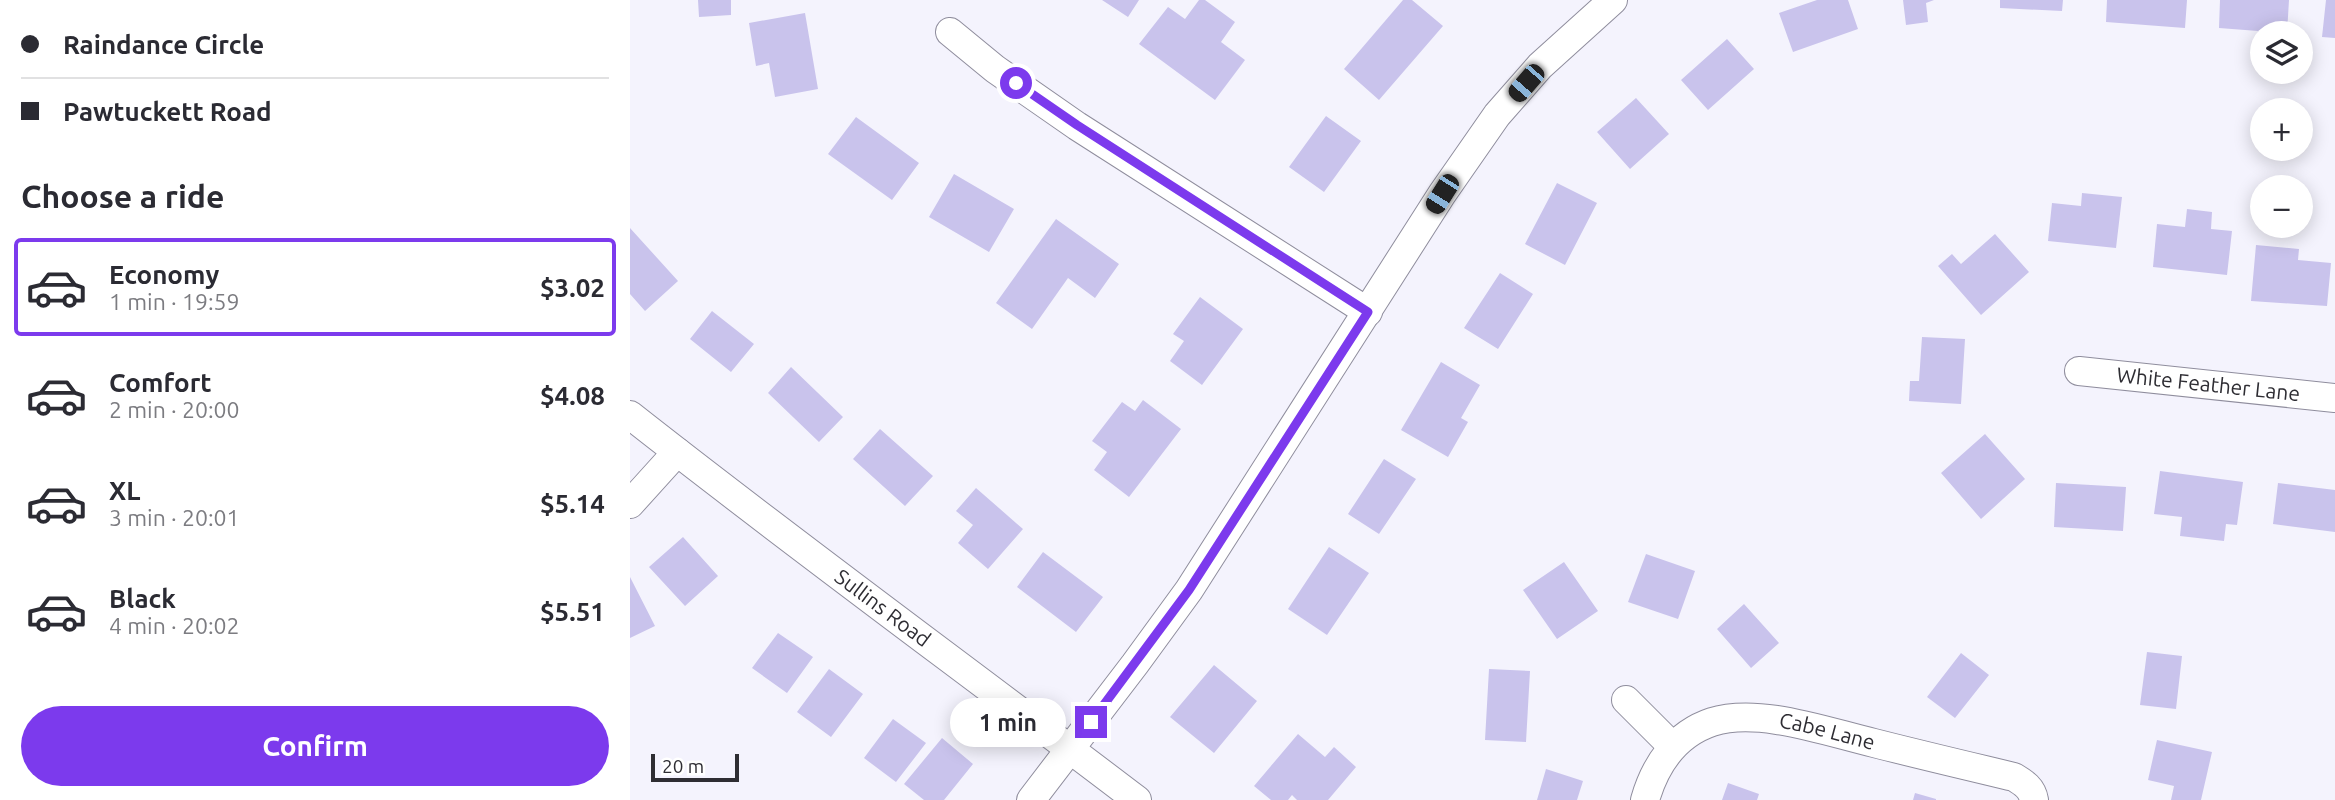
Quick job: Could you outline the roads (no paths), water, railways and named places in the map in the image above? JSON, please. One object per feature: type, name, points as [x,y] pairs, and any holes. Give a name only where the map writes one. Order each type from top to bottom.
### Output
[{"type":"street","points":[[1031,800],[1189,590],[1442,194],[1497,115],[1540,66],[1613,0]]},
{"type":"street","points":[[950,32],[995,69],[1077,125],[1368,312]]},
{"type":"street","name":"White Feather Lane","points":[[2079,371],[2335,398]]},
{"type":"street","name":"Sullins Road","points":[[630,415],[1136,800]]},
{"type":"street","points":[[630,504],[677,452]]},
{"type":"street","points":[[1626,700],[1672,746]]},
{"type":"street","name":"Cabe Lane","points":[[1645,800],[1658,766],[1672,746],[1686,735],[1714,721],[1755,717],[1795,724],[2014,777],[2033,793],[2034,800]]}]
